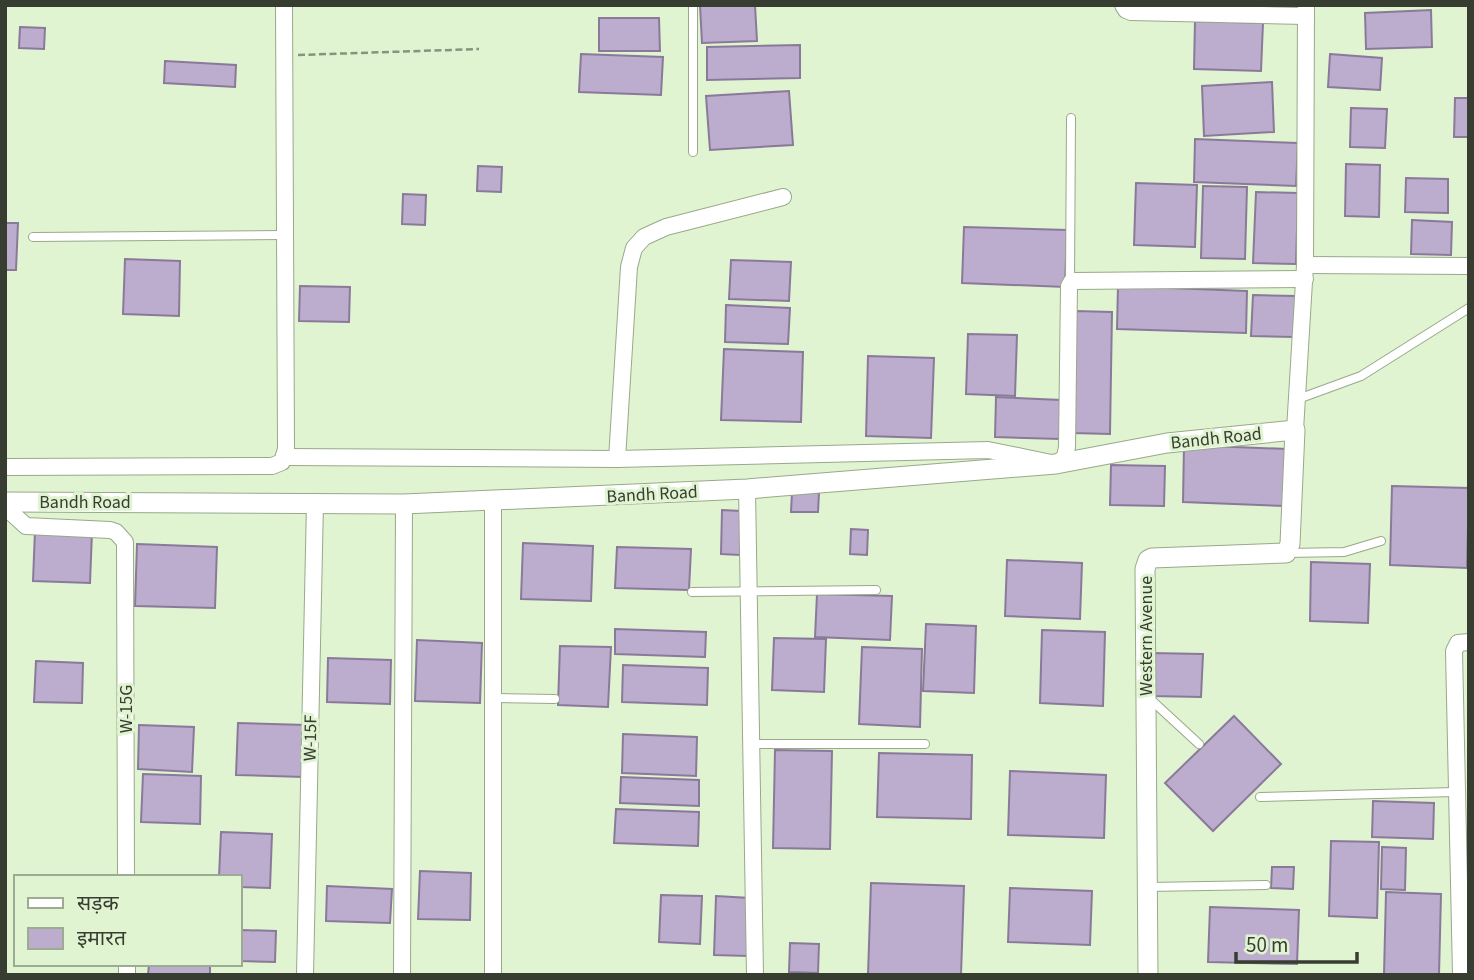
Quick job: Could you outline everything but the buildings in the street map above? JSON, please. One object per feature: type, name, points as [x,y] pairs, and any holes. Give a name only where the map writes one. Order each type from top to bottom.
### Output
[{"type":"street","points":[[5,467],[272,466],[282,462],[285,457],[284,5]]},
{"type":"street","points":[[1124,5],[1131,12],[1306,10],[1305,272],[1290,544],[1286,553]]},
{"type":"street","points":[[617,459],[629,267],[634,248],[644,237],[666,227],[783,197]]},
{"type":"street","points":[[285,457],[617,459],[988,450],[1056,464],[1065,457],[1067,447],[1070,282],[1469,265]]},
{"type":"street","name":"Bandh Road","points":[[5,504],[404,503],[747,489],[1056,464],[1167,443],[1295,430]]},
{"type":"street","points":[[747,489],[755,975]]},
{"type":"street","points":[[493,501],[493,975]]},
{"type":"street","name":"W-15F","points":[[305,975],[315,502]]},
{"type":"street","points":[[402,975],[404,503]]},
{"type":"street","name":"W-15G","points":[[5,504],[26,526],[110,530],[125,542],[126,875]]},
{"type":"street","name":"Western Avenue","points":[[1148,975],[1145,569],[1148,560],[1286,553]]},
{"type":"street","points":[[1461,975],[1454,651],[1458,643],[1469,642]]},
{"type":"lane","points":[[693,5],[693,152]]},
{"type":"lane","points":[[1070,282],[1071,118]]},
{"type":"lane","points":[[33,237],[285,235]]},
{"type":"lane","points":[[1298,399],[1361,376],[1469,308]]},
{"type":"lane","points":[[1286,553],[1343,552],[1381,541]]},
{"type":"lane","points":[[692,592],[876,590]]},
{"type":"lane","points":[[1146,695],[1199,744]]},
{"type":"lane","points":[[492,698],[555,699]]},
{"type":"lane","points":[[751,744],[925,744]]},
{"type":"lane","points":[[1260,797],[1455,792]]},
{"type":"lane","points":[[1147,887],[1266,885]]},
{"type":"path","points":[[285,55],[479,49]]}]
